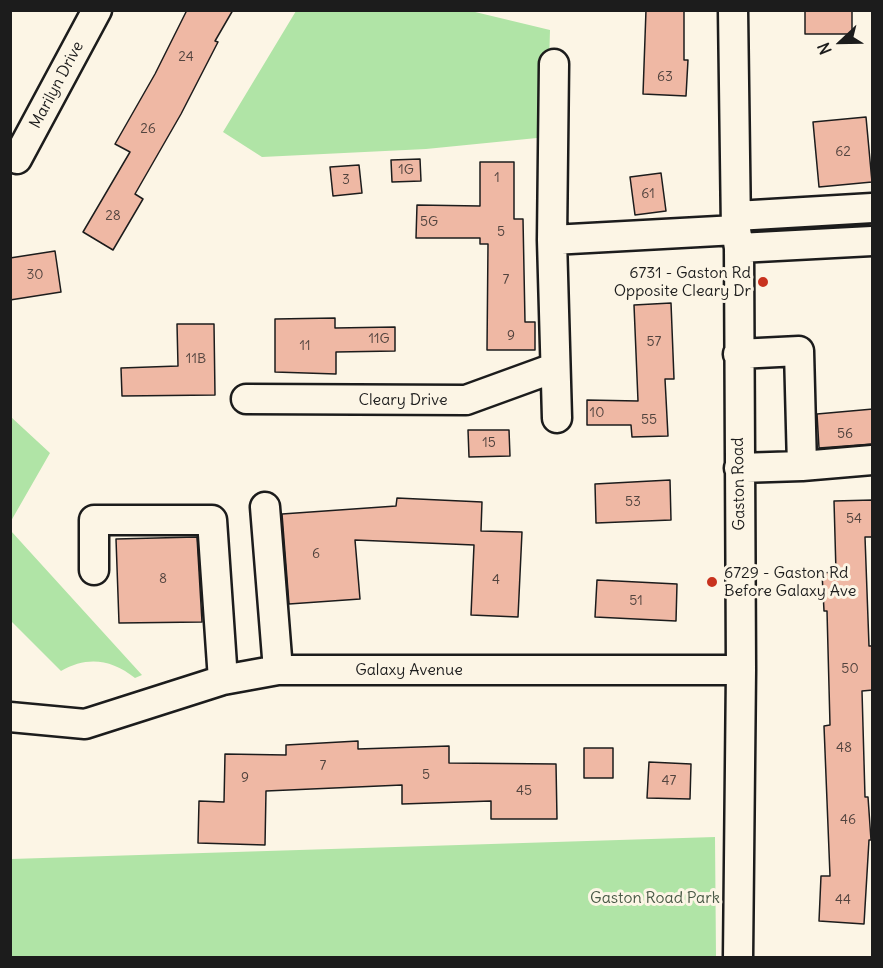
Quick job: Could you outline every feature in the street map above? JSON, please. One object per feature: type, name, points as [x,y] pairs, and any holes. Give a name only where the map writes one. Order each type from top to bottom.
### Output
[{"type":"street","name":"Marilyn Drive","points":[[17,159],[97,10]]},
{"type":"street","name":"Gaston Road","points":[[733,10],[741,670],[738,957]]},
{"type":"street","points":[[554,64],[552,240],[557,418]]},
{"type":"street","points":[[737,231],[873,208]]},
{"type":"street","points":[[552,240],[737,231],[873,240]]},
{"type":"street","points":[[738,354],[799,351],[802,466]]},
{"type":"street","name":"Cleary Drive","points":[[246,399],[466,400],[554,368]]},
{"type":"street","points":[[739,468],[873,460]]},
{"type":"street","points":[[265,507],[278,670]]},
{"type":"street","points":[[94,570],[94,520],[212,520],[223,680]]},
{"type":"street","name":"Galaxy Avenue","points":[[10,717],[85,724],[223,680],[278,670],[741,670]]},
{"type":"green space","points":[[296,11],[471,11],[550,30],[547,137],[426,149],[262,157],[223,132]]},
{"type":"green space","points":[[11,417],[50,453],[11,521]]},
{"type":"green space","points":[[10,531],[142,675],[135,678],[108,663],[99,662],[80,663],[61,671],[11,621]]},
{"type":"green space","name":"Gaston Road Park","points":[[715,837],[716,957],[11,957],[11,859]]},
{"type":"building","points":[[187,10],[233,10],[215,41],[218,42],[181,114],[135,194],[143,199],[113,250],[83,232],[130,152],[115,144],[155,74]]},
{"type":"building","points":[[646,10],[684,10],[684,60],[688,60],[686,96],[643,94]]},
{"type":"building","points":[[805,10],[852,10],[852,34],[805,34]]},
{"type":"building","points":[[866,117],[872,182],[819,187],[813,122]]},
{"type":"building","points":[[420,159],[421,181],[392,182],[391,160]]},
{"type":"building","points":[[480,162],[514,162],[514,219],[523,219],[525,322],[535,322],[535,350],[487,350],[488,244],[480,244],[480,238],[416,238],[417,205],[480,206]]},
{"type":"building","points":[[359,165],[362,193],[333,196],[330,167]]},
{"type":"building","points":[[661,173],[666,211],[635,215],[630,177]]},
{"type":"building","points":[[55,251],[61,292],[10,300],[10,258]]},
{"type":"building","points":[[671,303],[674,379],[665,379],[668,436],[632,437],[631,425],[587,425],[587,400],[638,401],[634,305]]},
{"type":"building","points":[[335,318],[335,328],[395,327],[395,351],[336,352],[336,374],[275,372],[275,319]]},
{"type":"building","points":[[177,324],[214,324],[215,395],[122,396],[121,368],[178,366]]},
{"type":"building","points":[[873,409],[873,444],[819,448],[817,414]]},
{"type":"building","points":[[468,430],[509,430],[510,456],[469,457]]},
{"type":"building","points":[[670,480],[671,520],[596,523],[595,484]]},
{"type":"building","points":[[397,498],[482,502],[481,531],[522,532],[518,617],[471,615],[474,545],[355,540],[360,599],[289,604],[282,514],[396,506]]},
{"type":"building","points":[[873,500],[873,537],[865,537],[869,646],[873,646],[873,690],[862,691],[865,797],[868,797],[871,840],[869,840],[864,924],[819,921],[821,876],[830,876],[824,726],[830,725],[827,611],[824,611],[822,573],[836,572],[834,501]]},
{"type":"building","points":[[197,537],[202,622],[119,623],[116,539]]},
{"type":"building","points":[[597,580],[677,584],[676,621],[595,617]]},
{"type":"building","points":[[358,741],[358,749],[449,746],[449,763],[556,764],[557,819],[491,819],[491,801],[402,804],[402,785],[266,791],[265,845],[198,843],[199,801],[224,802],[225,754],[286,755],[286,745]]},
{"type":"building","points":[[584,748],[613,748],[613,778],[584,778]]},
{"type":"building","points":[[649,762],[691,764],[690,799],[647,798]]},
{"type":"place","name":"6731 - Gaston Rd Opposite Cleary Dr","points":[[763,282]]},
{"type":"place","name":"6729 - Gaston Rd Before Galaxy Ave","points":[[712,582]]}]
